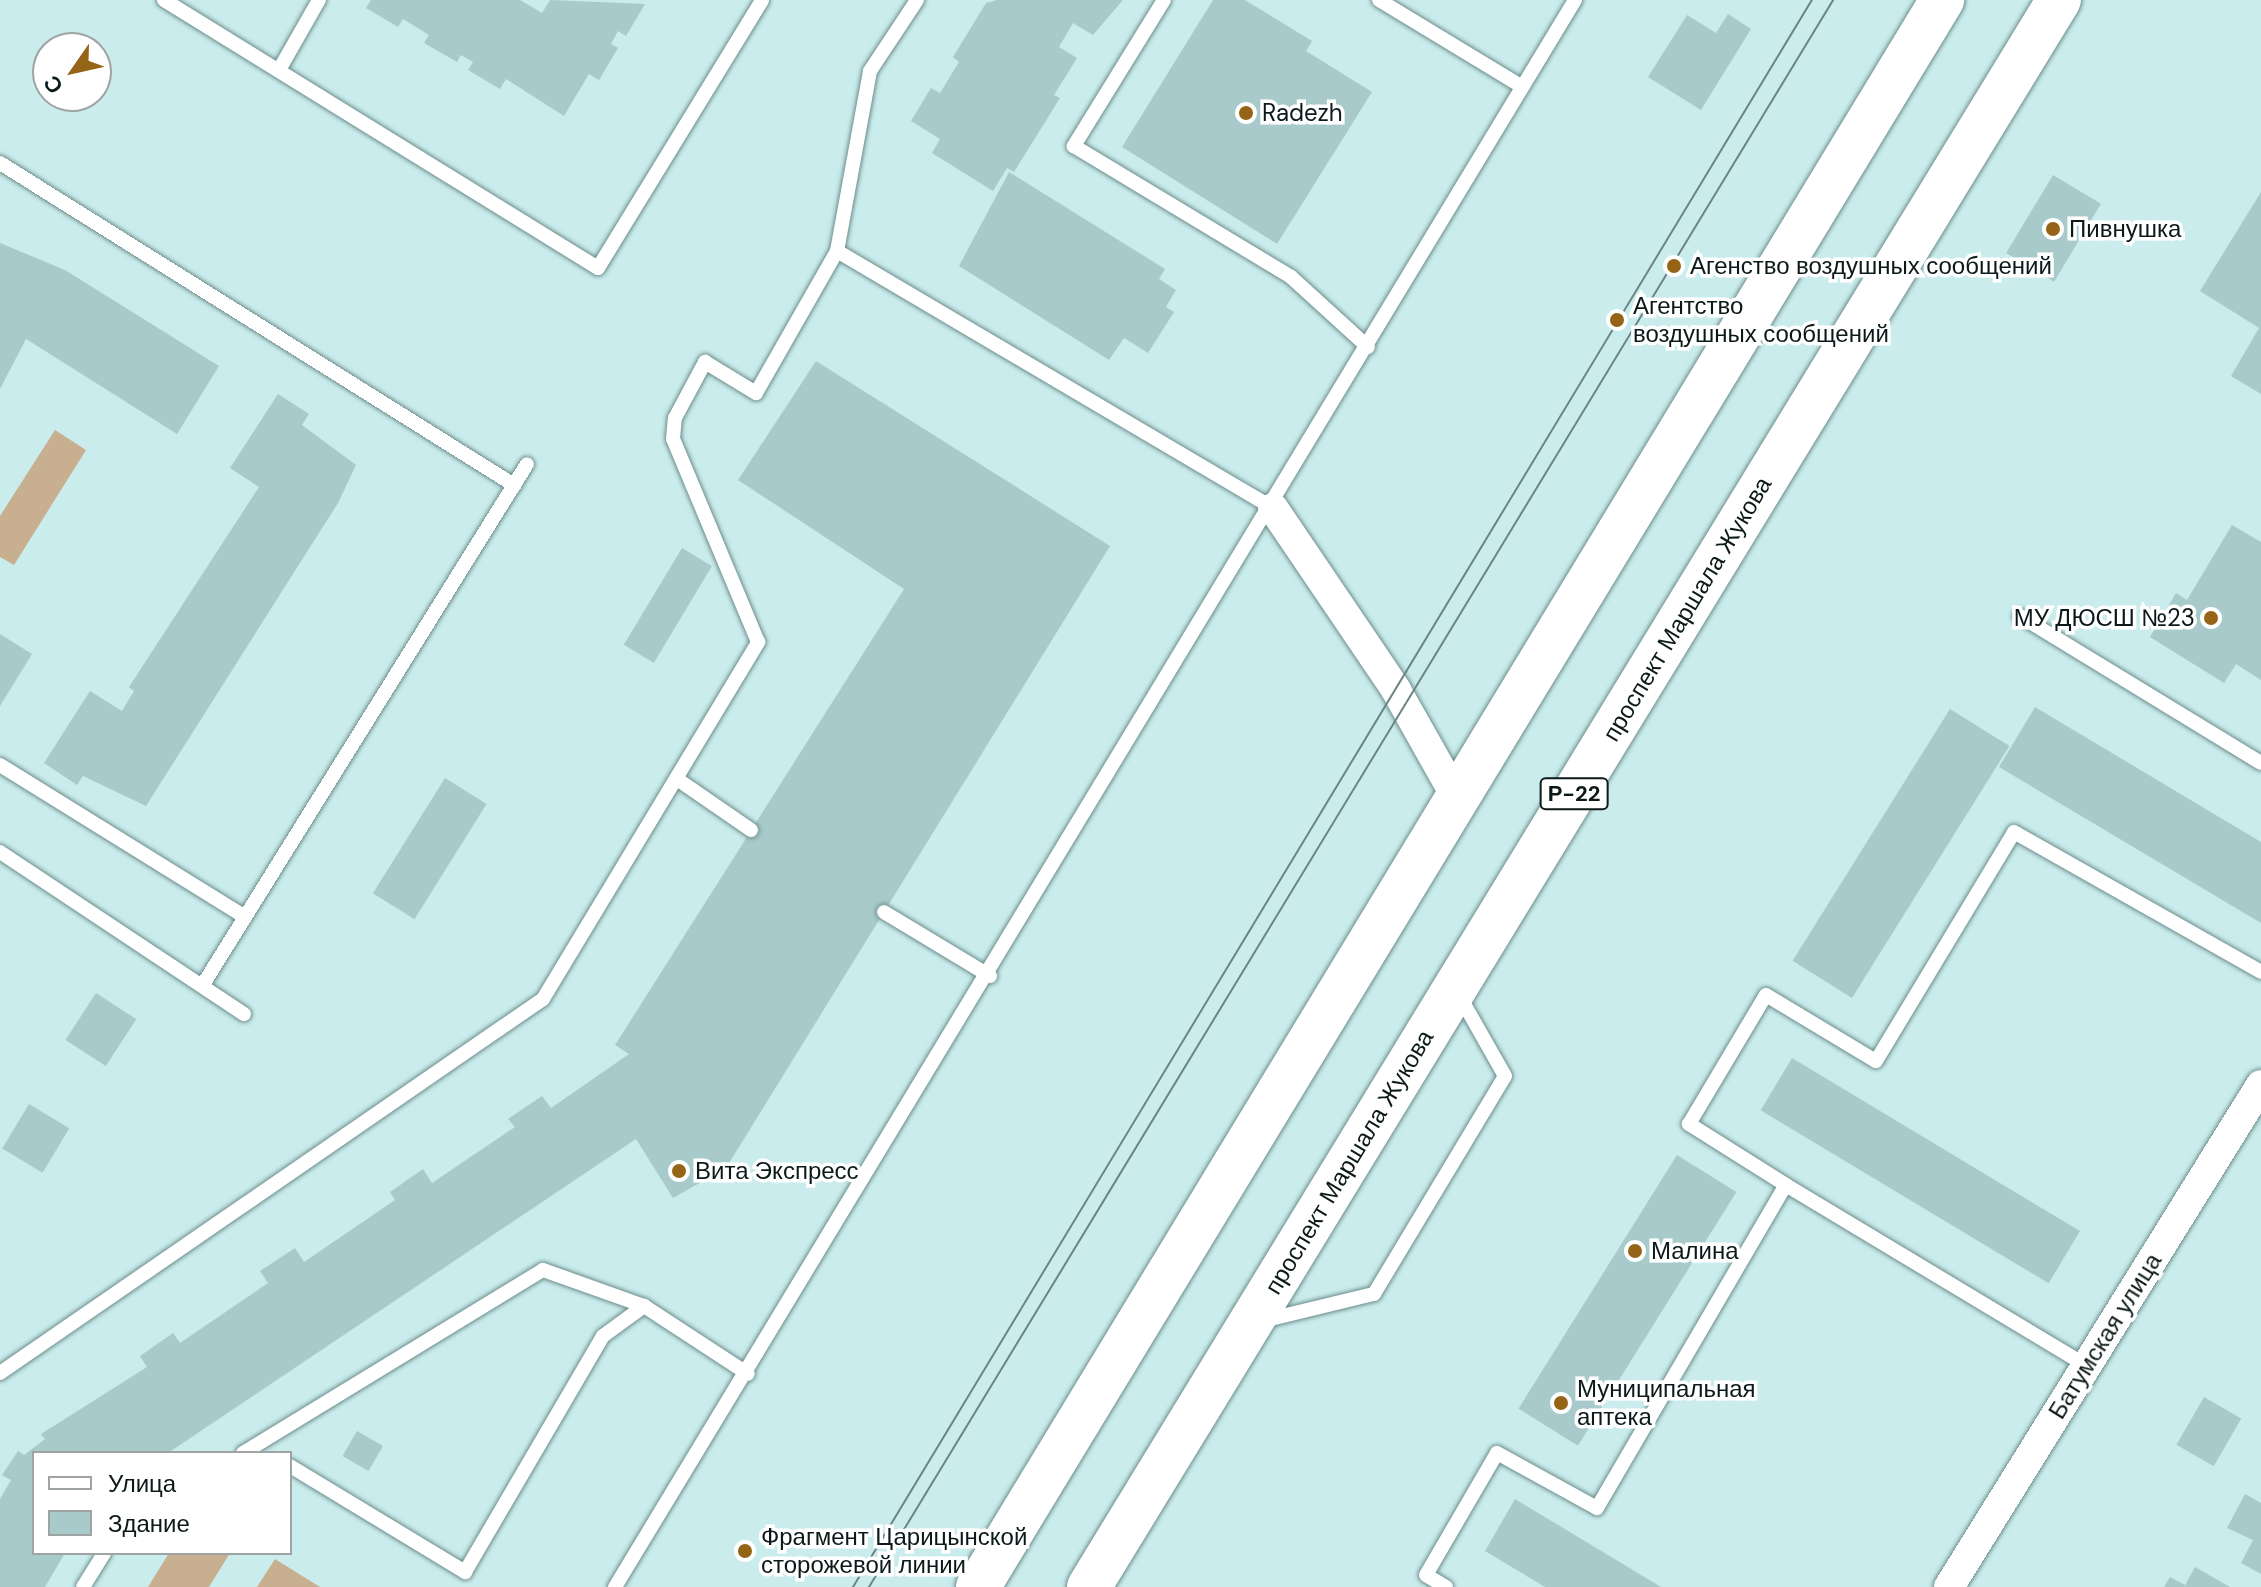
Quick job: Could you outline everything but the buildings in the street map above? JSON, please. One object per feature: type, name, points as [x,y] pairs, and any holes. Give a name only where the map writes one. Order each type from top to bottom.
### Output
[{"type":"highway","points":[[978,1587],[1942,0]]},
{"type":"highway","name":"проспект Маршала Жукова","points":[[1089,1587],[2059,0]]},
{"type":"street","points":[[1273,508],[1396,690],[1458,800]]},
{"type":"street","name":"Батумская улица","points":[[1949,1587],[2261,1085]]},
{"type":"lane","points":[[164,0],[598,268],[762,0]]},
{"type":"lane","points":[[279,70],[319,0]]},
{"type":"lane","points":[[0,1373],[543,999],[758,642],[673,439],[675,418],[705,362],[756,393],[837,251],[870,71],[917,0]]},
{"type":"lane","points":[[1164,0],[1074,146],[1291,277],[1368,347]]},
{"type":"lane","points":[[1379,0],[1521,86]]},
{"type":"lane","points":[[615,1587],[990,976],[1575,0]]},
{"type":"lane","points":[[0,163],[514,485]]},
{"type":"lane","points":[[837,251],[1273,508]]},
{"type":"lane","points":[[204,983],[527,464]]},
{"type":"lane","points":[[2020,616],[2261,763]]},
{"type":"lane","points":[[0,765],[245,917]]},
{"type":"lane","points":[[677,779],[751,830]]},
{"type":"lane","points":[[2087,1366],[1689,1124],[1766,995],[1876,1061],[2014,832],[2261,972]]},
{"type":"lane","points":[[0,852],[204,983],[244,1014]]},
{"type":"lane","points":[[884,912],[990,976]]},
{"type":"lane","points":[[1250,1324],[1374,1294],[1505,1076],[1455,988]]},
{"type":"lane","points":[[1446,1587],[1426,1575],[1497,1453],[1597,1508],[1786,1185]]},
{"type":"lane","points":[[255,1450],[543,1270],[644,1306],[748,1374]]},
{"type":"lane","points":[[292,1467],[465,1572],[603,1336],[644,1306]]},
{"type":"lane","points":[[83,1587],[103,1555]]},
{"type":"shaded area","points":[[55,430],[86,450],[14,565],[0,557],[0,516]]},
{"type":"shaded area","points":[[168,1555],[229,1555],[209,1587],[148,1587]]},
{"type":"shaded area","points":[[275,1559],[320,1587],[257,1587]]},
{"type":"tram line","points":[[853,1587],[1812,0]]},
{"type":"tram line","points":[[869,1587],[1833,0]]},
{"type":"place","name":"Radezh","points":[[1246,113]]},
{"type":"place","name":"Пивнушка","points":[[2053,229]]},
{"type":"place","name":"Агенство воздушных сообщений","points":[[1674,266]]},
{"type":"place","name":"Агентство воздушных сообщений","points":[[1617,320]]},
{"type":"place","name":"МУ ДЮСШ №23","points":[[2211,618]]},
{"type":"place","name":"Вита Экспресс","points":[[679,1171]]},
{"type":"place","name":"Малина","points":[[1635,1251]]},
{"type":"place","name":"Муниципальная аптека","points":[[1561,1403]]},
{"type":"place","name":"Фрагмент Царицынской сторожевой линии","points":[[745,1551]]}]
